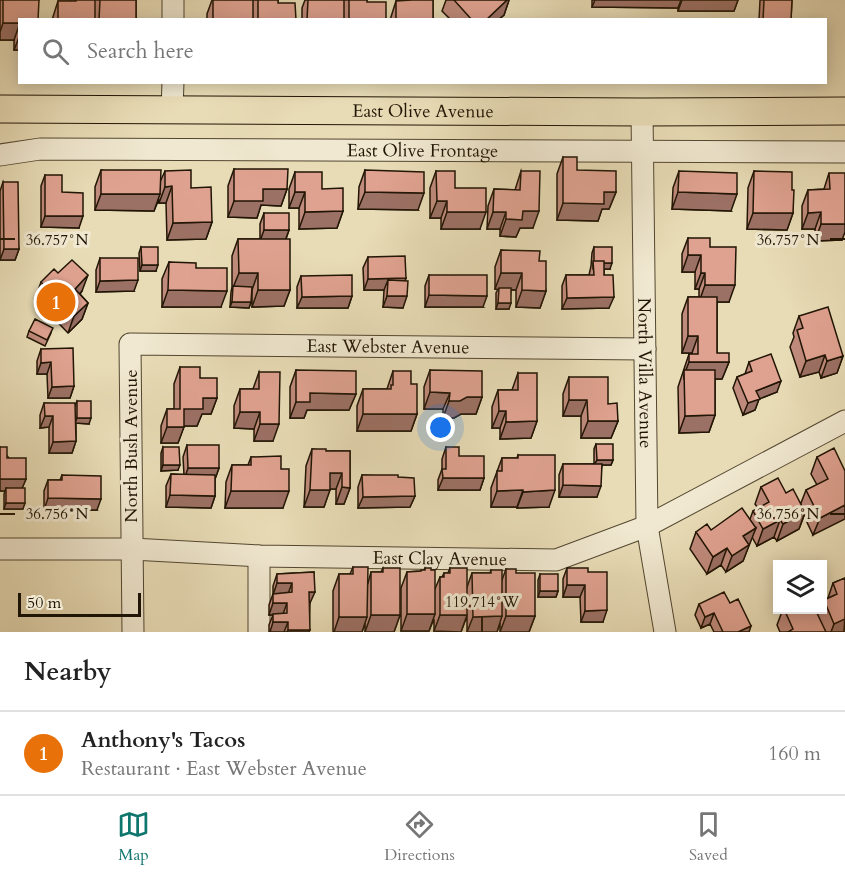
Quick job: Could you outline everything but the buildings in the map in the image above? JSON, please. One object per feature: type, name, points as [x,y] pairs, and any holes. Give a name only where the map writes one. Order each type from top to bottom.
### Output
[{"type":"main road","name":"East Olive Avenue","points":[[0,109],[845,111]]},
{"type":"street","points":[[173,0],[173,18]]},
{"type":"street","points":[[172,84],[172,110]]},
{"type":"street","name":"North Villa Avenue","points":[[642,112],[647,526],[665,632]]},
{"type":"street","name":"East Olive Frontage","points":[[0,155],[40,149],[845,152]]},
{"type":"street","name":"East Webster Avenue","points":[[130,344],[645,349]]},
{"type":"street","name":"North Bush Avenue","points":[[130,344],[133,632]]},
{"type":"street","name":"East Clay Avenue","points":[[0,549],[132,549],[259,556],[556,560],[647,526],[845,421]]},
{"type":"street","points":[[259,556],[259,632]]},
{"type":"place","name":"Anthony's Tacos","points":[[56,302]]}]
